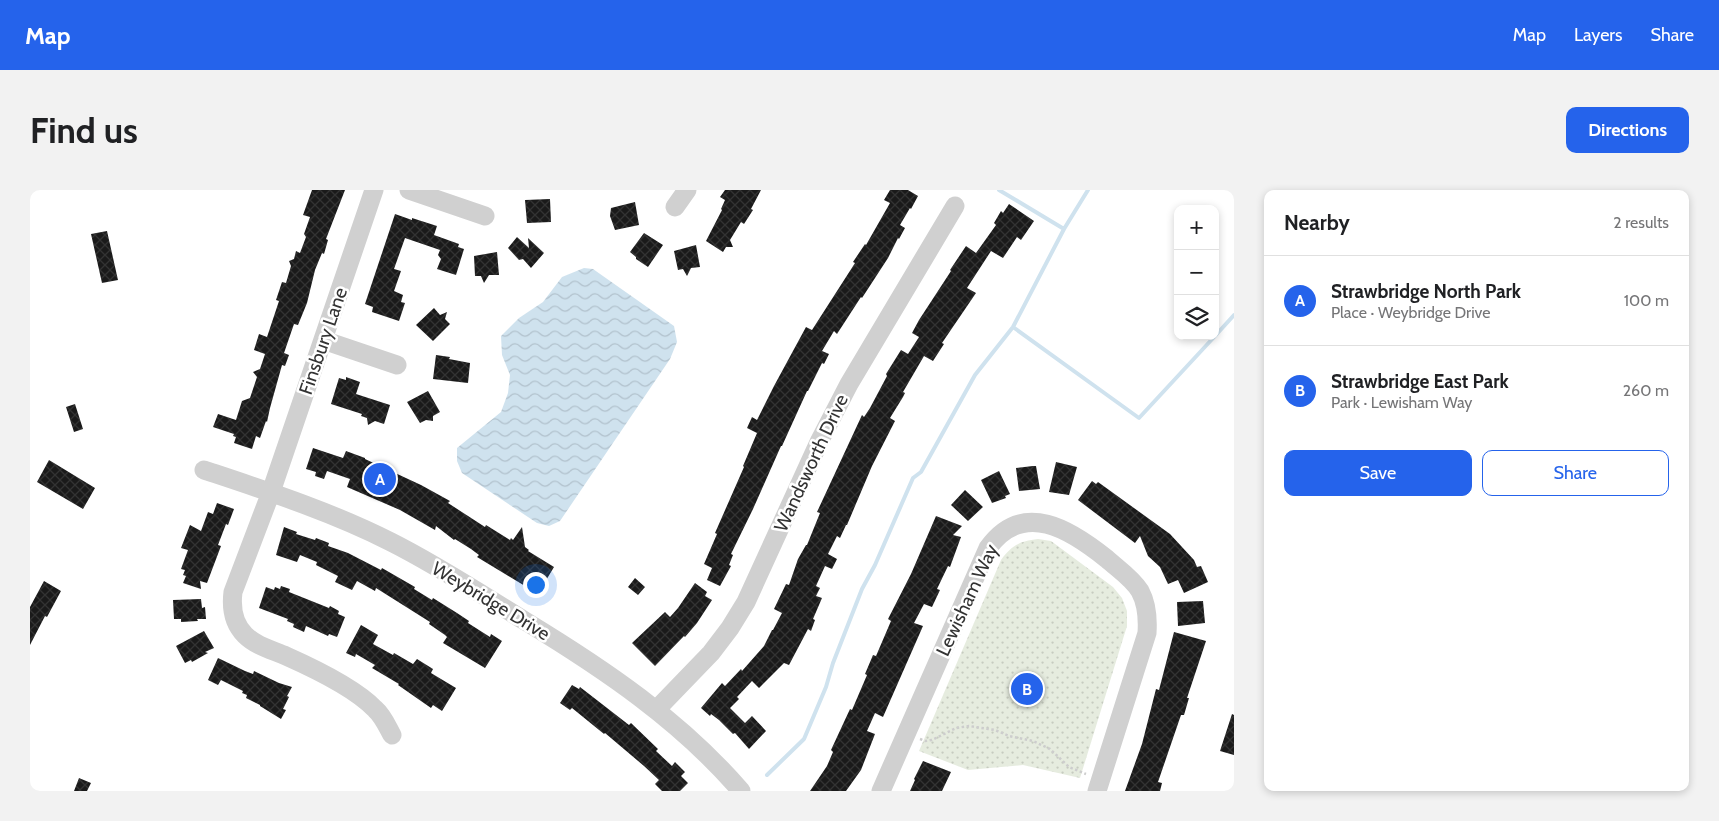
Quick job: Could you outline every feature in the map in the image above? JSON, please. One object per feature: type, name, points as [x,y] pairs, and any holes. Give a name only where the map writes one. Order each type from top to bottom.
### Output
[{"type":"street","name":"Finsbury Lane","points":[[374,190],[271,492],[233,592],[231,605],[237,625],[253,642],[313,668],[363,698],[376,709],[392,735]]},
{"type":"street","points":[[409,190],[485,216]]},
{"type":"street","points":[[675,207],[687,190]]},
{"type":"street","name":"Wandsworth Drive","points":[[656,710],[711,653],[730,628],[746,602],[820,440],[849,384],[955,206]]},
{"type":"street","points":[[323,340],[397,365]]},
{"type":"street","name":"Weybridge Drive","points":[[204,470],[271,492],[330,515],[399,546],[568,647],[656,710],[710,757],[741,791]]},
{"type":"street","name":"Lewisham Way","points":[[881,791],[988,548],[1005,530],[1025,522],[1039,522],[1049,523],[1094,549],[1132,580],[1140,592],[1145,605],[1148,619],[1147,632],[1097,791]]},
{"type":"path","points":[[917,738],[925,741],[932,740],[956,728],[969,726],[995,730],[1009,736],[1033,741],[1050,749],[1069,767],[1088,774]]},
{"type":"shaded area","points":[[1038,539],[1051,541],[1113,587],[1122,598],[1127,611],[1127,626],[1080,778],[1023,765],[968,770],[919,751],[1001,560],[1017,545]]},
{"type":"water","points":[[584,268],[593,269],[674,326],[677,342],[670,359],[560,521],[549,526],[537,523],[462,473],[457,461],[457,448],[501,412],[508,393],[510,375],[502,355],[501,336],[519,318],[543,302],[562,277]]},
{"type":"building","points":[[312,190],[345,190],[326,239],[328,240],[324,254],[322,253],[315,270],[307,303],[298,325],[294,324],[284,353],[289,355],[285,366],[282,365],[267,422],[260,438],[256,436],[252,449],[234,443],[236,437],[233,436],[234,434],[213,427],[218,414],[236,420],[242,401],[250,398],[257,377],[253,372],[260,369],[265,354],[254,350],[259,334],[267,337],[279,301],[276,300],[282,282],[286,283],[291,266],[289,261],[294,259],[296,251],[300,253],[306,237],[304,234],[310,217],[303,215]]},
{"type":"building","points":[[725,190],[761,190],[751,209],[753,210],[744,224],[741,222],[730,240],[733,247],[726,247],[723,252],[706,241],[722,210],[725,200],[720,197]]},
{"type":"building","points":[[890,190],[908,190],[918,196],[900,225],[905,228],[862,298],[837,334],[834,331],[822,351],[829,354],[807,391],[781,446],[731,554],[733,555],[729,565],[731,566],[720,586],[707,580],[712,568],[704,564],[757,433],[747,428],[752,417],[757,420],[806,327],[812,330],[855,263],[853,262],[866,245],[890,203],[884,200]]},
{"type":"building","points":[[550,199],[551,222],[527,223],[525,200]]},
{"type":"building","points":[[635,202],[639,225],[615,230],[610,216],[611,208]]},
{"type":"building","points":[[1009,204],[1034,221],[1021,240],[1017,237],[1003,258],[991,251],[967,288],[976,293],[942,343],[944,344],[933,361],[924,356],[903,392],[905,393],[890,418],[895,421],[872,466],[847,525],[840,538],[837,536],[828,554],[837,559],[832,569],[825,566],[816,586],[820,588],[816,596],[822,598],[813,619],[815,620],[811,631],[808,629],[789,665],[784,663],[759,688],[752,681],[737,697],[739,699],[730,708],[745,723],[752,716],[766,731],[749,749],[735,733],[733,734],[719,720],[711,714],[710,716],[701,708],[722,683],[725,686],[741,669],[742,671],[764,646],[782,613],[774,609],[786,584],[789,585],[798,559],[807,545],[820,513],[817,512],[862,415],[864,417],[870,408],[887,376],[886,374],[901,350],[908,354],[919,337],[912,333],[966,246],[976,253],[996,225],[994,223],[1001,211],[1003,213]]},
{"type":"building","points":[[395,214],[437,226],[434,235],[459,244],[458,247],[464,249],[456,275],[437,269],[441,259],[438,255],[440,250],[405,238],[394,269],[401,271],[394,291],[403,295],[401,302],[405,303],[399,321],[372,312],[373,307],[365,304]]},
{"type":"building","points":[[107,231],[118,280],[102,283],[91,234]]},
{"type":"building","points":[[644,233],[663,245],[648,267],[636,259],[630,252]]},
{"type":"building","points":[[517,237],[529,248],[528,238],[544,253],[531,268],[523,259],[519,260],[508,248]]},
{"type":"building","points":[[696,245],[700,267],[691,268],[687,276],[683,269],[678,270],[674,251]]},
{"type":"building","points":[[497,252],[499,275],[489,275],[484,283],[481,276],[475,276],[474,256]]},
{"type":"building","points":[[434,308],[440,315],[447,312],[445,319],[450,324],[433,341],[416,325]]},
{"type":"building","points":[[436,355],[470,363],[468,383],[433,379]]},
{"type":"building","points":[[346,377],[360,382],[356,394],[390,405],[384,424],[375,421],[368,425],[367,418],[361,416],[362,414],[331,404],[339,378],[346,380]]},
{"type":"building","points":[[428,391],[440,412],[433,416],[433,421],[426,420],[420,423],[407,402]]},
{"type":"building","points":[[75,404],[83,429],[74,432],[66,407]]},
{"type":"building","points":[[313,448],[343,458],[346,451],[365,458],[450,501],[448,503],[485,527],[486,525],[510,540],[511,538],[513,540],[522,527],[525,547],[528,551],[554,567],[539,592],[531,587],[530,589],[477,557],[479,555],[454,540],[436,526],[435,530],[400,510],[347,487],[350,479],[327,471],[324,479],[315,476],[316,472],[306,469]]},
{"type":"building","points":[[49,460],[95,488],[83,509],[37,482]]},
{"type":"building","points":[[1056,462],[1077,467],[1069,495],[1049,492]]},
{"type":"building","points":[[1036,466],[1040,489],[1019,491],[1016,468]]},
{"type":"building","points":[[999,471],[1010,494],[1005,496],[1006,498],[992,503],[981,480]]},
{"type":"building","points":[[1092,481],[1096,484],[1098,482],[1170,534],[1194,560],[1197,567],[1201,566],[1208,582],[1184,593],[1178,580],[1168,584],[1160,567],[1148,556],[1140,536],[1135,543],[1078,500]]},
{"type":"building","points":[[965,490],[983,507],[968,521],[951,505]]},
{"type":"building","points":[[217,503],[234,509],[218,545],[221,546],[207,583],[200,581],[201,589],[183,583],[186,576],[183,575],[185,570],[181,569],[188,550],[181,548],[190,525],[201,531],[208,512],[213,514]]},
{"type":"building","points":[[936,516],[962,526],[953,535],[961,537],[950,567],[948,566],[937,589],[940,590],[932,607],[924,604],[914,623],[923,626],[883,717],[875,713],[867,731],[875,734],[861,770],[846,791],[810,791],[827,766],[833,752],[831,750],[850,709],[852,710],[867,675],[865,674],[873,655],[876,656],[891,621],[888,619],[911,574]]},
{"type":"building","points":[[284,527],[297,532],[296,534],[329,543],[328,546],[348,553],[381,570],[382,568],[415,587],[414,589],[432,600],[433,598],[457,613],[469,621],[468,623],[490,637],[491,634],[502,641],[485,668],[443,643],[447,637],[429,624],[430,622],[376,588],[375,591],[357,581],[352,590],[335,582],[338,576],[316,565],[317,562],[300,555],[297,562],[276,555]]},
{"type":"building","points":[[635,578],[645,587],[638,595],[628,587]]},
{"type":"building","points":[[44,581],[61,591],[30,645],[30,607]]},
{"type":"building","points":[[695,583],[707,592],[705,596],[712,600],[685,637],[655,666],[632,643],[665,612],[670,617]]},
{"type":"building","points":[[281,586],[290,589],[289,592],[339,611],[338,614],[345,617],[337,637],[329,634],[328,636],[306,626],[304,632],[293,627],[294,624],[287,621],[288,619],[259,608],[266,587],[274,590],[275,587],[280,589]]},
{"type":"building","points":[[201,599],[202,608],[205,607],[206,619],[181,622],[181,619],[174,619],[173,600]]},
{"type":"building","points":[[1203,601],[1205,623],[1178,626],[1177,602]]},
{"type":"building","points":[[361,625],[378,635],[373,644],[413,664],[417,659],[433,669],[431,673],[456,688],[442,711],[433,705],[431,708],[399,684],[372,668],[375,665],[356,654],[355,657],[346,653]]},
{"type":"building","points":[[204,631],[214,648],[192,662],[191,660],[185,663],[176,646]]},
{"type":"building","points":[[1174,632],[1206,641],[1187,698],[1189,698],[1184,715],[1181,715],[1158,782],[1162,783],[1160,791],[1125,791],[1142,744],[1156,689],[1159,690]]},
{"type":"building","points":[[218,658],[245,671],[253,674],[254,671],[292,687],[283,709],[286,710],[281,719],[246,698],[247,695],[242,693],[243,691],[221,680],[218,685],[208,680]]},
{"type":"building","points":[[572,685],[579,689],[580,687],[629,725],[631,723],[658,749],[656,751],[672,766],[675,762],[685,772],[681,776],[688,783],[680,791],[662,791],[655,784],[659,780],[644,766],[572,708],[570,710],[560,703]]},
{"type":"building","points":[[1232,714],[1234,715],[1234,755],[1220,751]]},
{"type":"building","points":[[923,761],[951,772],[942,791],[910,791]]},
{"type":"building","points":[[79,778],[91,783],[87,791],[74,791]]},
{"type":"waterway","points":[[999,190],[1064,229]]},
{"type":"waterway","points":[[767,775],[804,739],[826,687],[833,663],[862,589],[875,565],[913,478],[921,472],[975,375],[1013,327],[1064,229],[1088,190]]},
{"type":"waterway","points":[[1219,332],[1234,315]]},
{"type":"waterway","points":[[1013,327],[1139,418],[1211,340]]},
{"type":"place","name":"Strawbridge North Park","points":[[380,479]]},
{"type":"place","name":"Strawbridge East Park","points":[[1027,689]]}]
